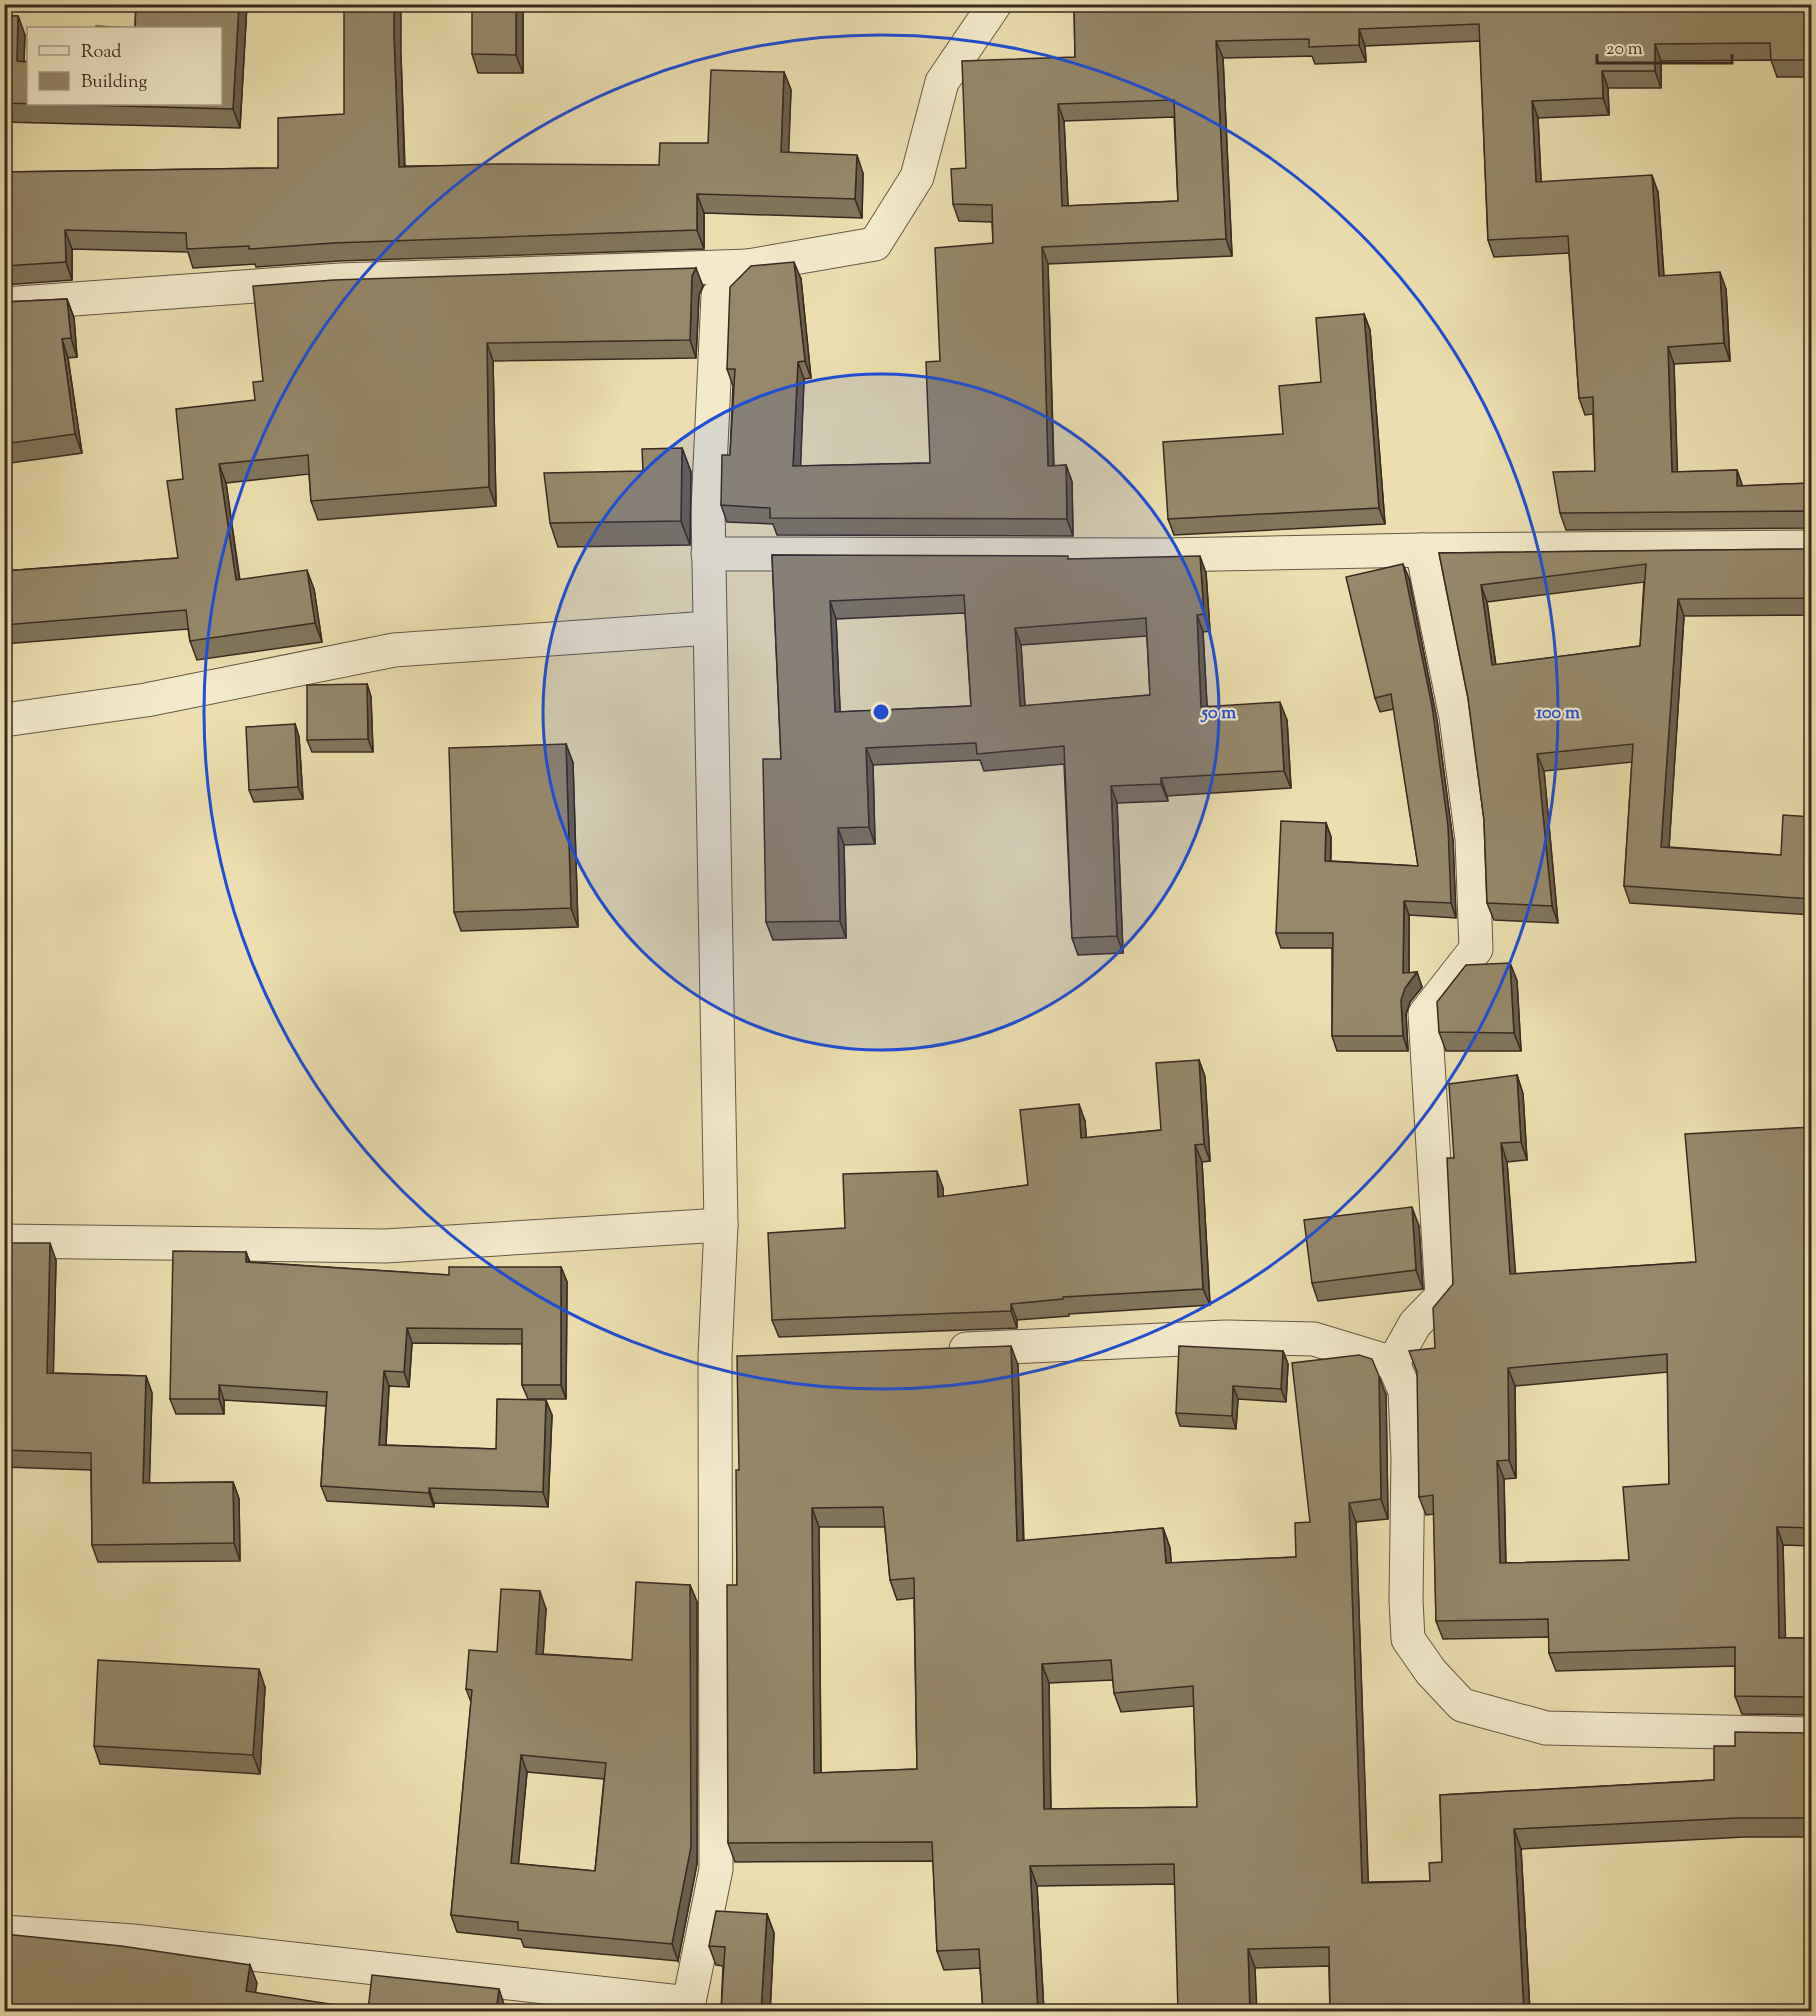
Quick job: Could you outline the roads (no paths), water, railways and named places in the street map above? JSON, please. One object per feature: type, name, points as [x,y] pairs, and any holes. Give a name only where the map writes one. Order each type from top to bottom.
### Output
[{"type":"street","points":[[4,304],[340,280],[748,266],[875,244],[917,177],[942,82],[995,4]]},
{"type":"street","points":[[4,1932],[133,1941],[688,2007],[716,1869],[715,1358],[721,1225],[708,509],[718,296],[748,266]]},
{"type":"street","points":[[708,554],[1166,555],[1422,550],[1812,547]]},
{"type":"street","points":[[1393,1363],[1415,1324],[1442,1296],[1425,1014],[1476,949],[1472,840],[1456,717],[1422,550]]},
{"type":"street","points":[[4,720],[146,700],[394,650],[709,628]]},
{"type":"street","points":[[4,1241],[384,1245],[721,1225]]},
{"type":"street","points":[[932,1351],[1226,1337],[1314,1339],[1393,1363],[1405,1391],[1408,1458],[1406,1600],[1408,1640],[1431,1672],[1462,1705],[1546,1728],[1812,1734]]},
{"type":"street","points":[[715,1358],[750,1357]]}]
